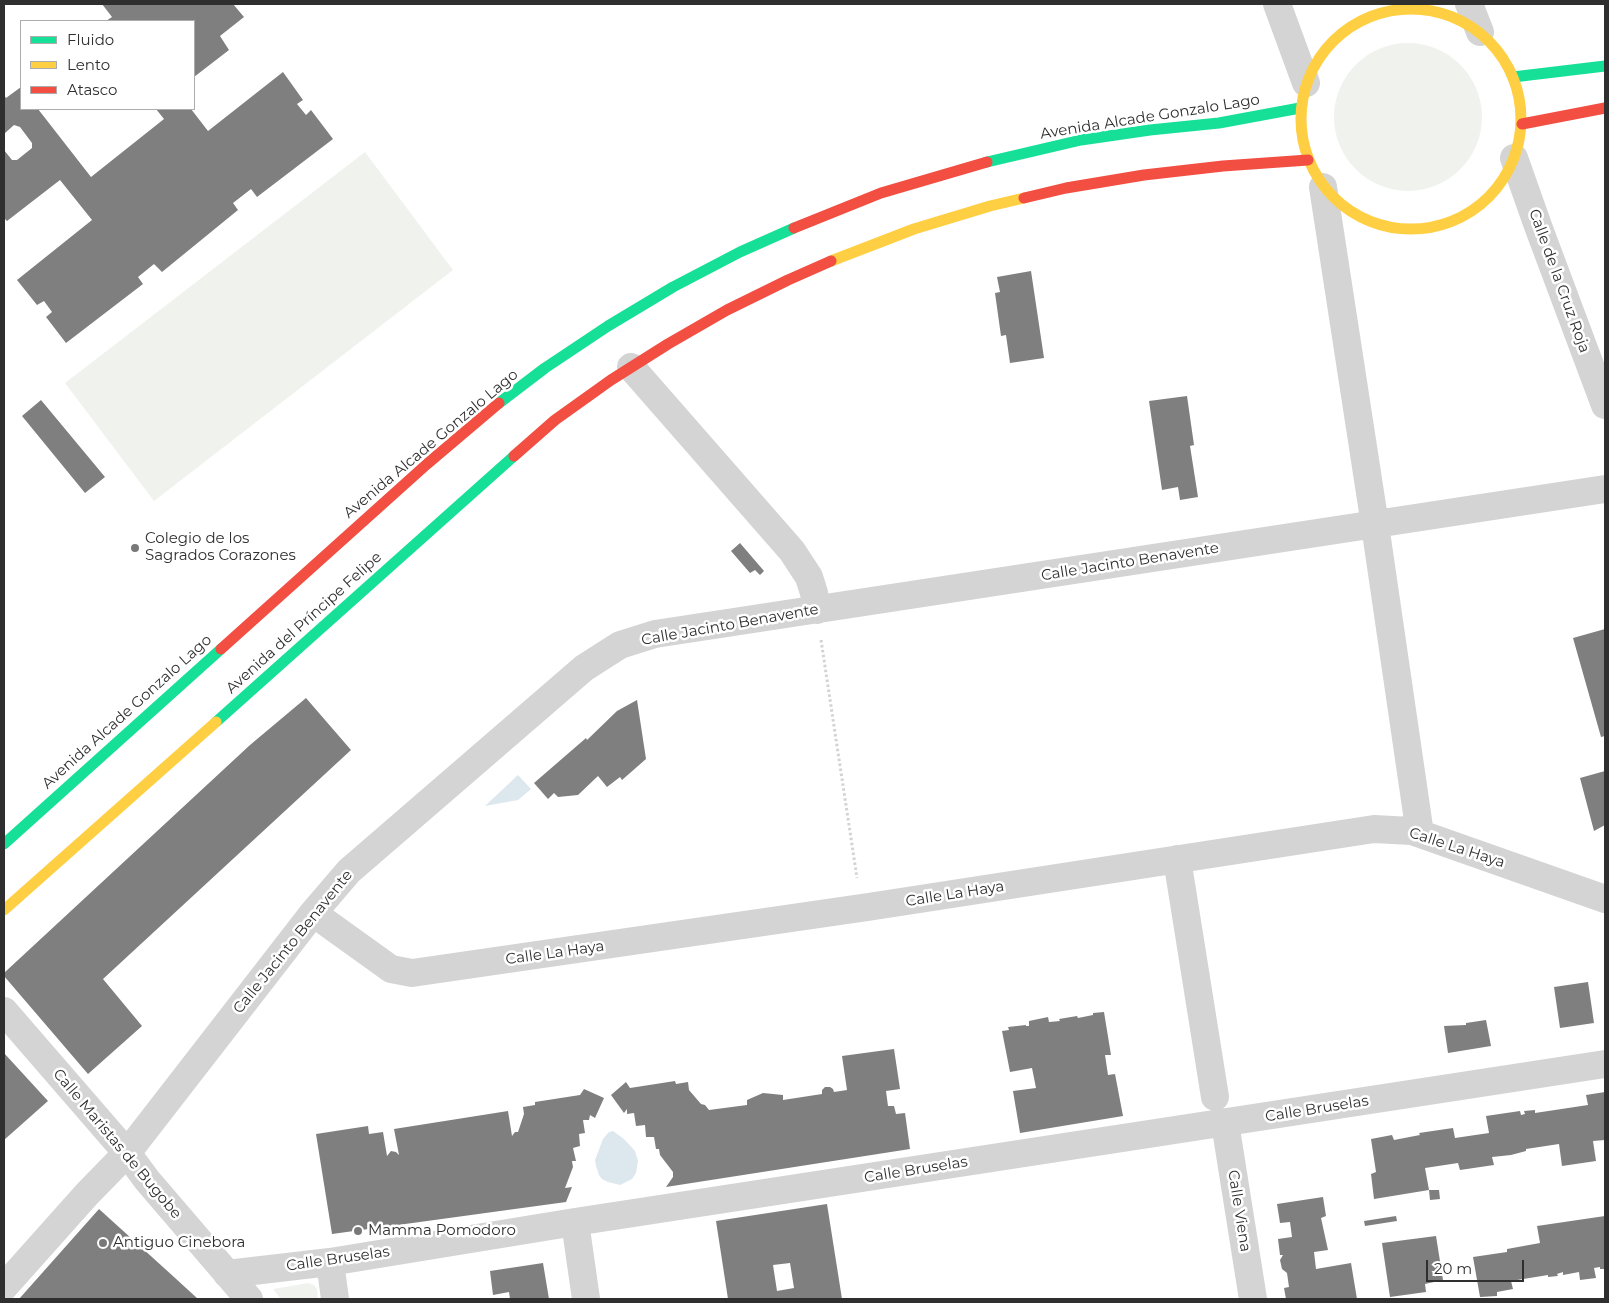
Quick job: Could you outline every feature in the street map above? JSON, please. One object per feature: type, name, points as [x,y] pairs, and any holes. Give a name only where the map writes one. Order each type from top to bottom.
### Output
[{"type":"street","points":[[1276,4],[1303,95],[1301,134],[1308,160],[1323,187],[1347,210],[1378,224],[1411,229],[1444,224],[1474,210],[1498,187],[1514,158],[1520,141],[1522,124],[1520,100],[1513,77],[1500,53],[1480,32],[1449,15],[1415,8],[1380,12],[1348,28],[1322,52],[1303,95]]},
{"type":"street","points":[[1469,4],[1480,32]]},
{"type":"street","points":[[1513,77],[1605,66]]},
{"type":"street","name":"Avenida Alcade Gonzalo Lago","points":[[4,844],[485,414],[545,368],[608,326],[673,287],[740,252],[810,220],[881,193],[947,172],[1081,140],[1219,123],[1303,95]]},
{"type":"street","points":[[1522,124],[1605,108]]},
{"type":"street","name":"Calle de la Cruz Roja","points":[[1514,158],[1605,405]]},
{"type":"street","points":[[817,610],[809,577],[792,551],[631,367],[727,310],[788,280],[850,253],[914,229],[990,206],[1066,188],[1144,175],[1223,166],[1308,160]]},
{"type":"street","points":[[1323,187],[1420,834]]},
{"type":"street","name":"Avenida del Príncipe Felipe","points":[[4,910],[555,420],[631,367]]},
{"type":"street","name":"Calle Jacinto Benavente","points":[[4,1287],[87,1194],[127,1153],[313,913],[356,864],[584,668],[620,645],[655,634],[1605,489]]},
{"type":"street","name":"Calle La Haya","points":[[313,913],[391,969],[412,974],[868,907],[1374,829],[1396,829],[1420,834],[1605,899]]},
{"type":"street","points":[[1178,859],[1215,1097]]},
{"type":"street","name":"Calle Maristas de Bugobe","points":[[4,1011],[127,1153],[147,1180],[249,1299]]},
{"type":"street","name":"Calle Bruselas","points":[[227,1274],[330,1262],[575,1222],[1605,1064]]},
{"type":"street","name":"Calle Viena","points":[[1225,1123],[1253,1299]]},
{"type":"street","points":[[575,1222],[586,1299]]},
{"type":"street","points":[[330,1262],[335,1299]]},
{"type":"path","points":[[817,610],[858,883]]},
{"type":"shaded area","points":[[1408,43],[1436,49],[1460,65],[1476,89],[1482,117],[1476,145],[1460,169],[1436,185],[1408,191],[1380,185],[1356,169],[1340,145],[1334,117],[1340,89],[1356,65],[1380,49]]},
{"type":"shaded area","points":[[365,152],[453,270],[154,501],[65,383]]},
{"type":"shaded area","points":[[518,775],[531,789],[518,800],[485,806]]},
{"type":"shaded area","points":[[613,1131],[635,1151],[638,1161],[636,1173],[632,1179],[620,1185],[602,1179],[595,1160],[603,1139],[609,1132]]},
{"type":"shaded area","points":[[308,1283],[314,1285],[317,1289],[318,1299],[281,1299],[273,1289]]},
{"type":"building","points":[[102,4],[233,4],[244,17],[220,36],[229,50],[195,76],[195,20],[108,20],[112,17]]},
{"type":"building","points":[[283,72],[303,100],[297,104],[306,115],[311,110],[333,139],[257,197],[251,189],[233,203],[238,210],[162,272],[154,264],[138,277],[143,284],[66,343],[46,317],[52,312],[44,301],[37,305],[17,280],[92,220],[60,180],[7,221],[4,218],[4,150],[12,160],[17,160],[32,148],[32,143],[20,127],[14,125],[4,134],[4,95],[6,98],[20,88],[20,110],[39,110],[91,177],[164,119],[157,110],[192,110],[208,131]]},
{"type":"building","points":[[1031,271],[1044,358],[1010,363],[1006,335],[1001,336],[995,293],[1000,292],[997,277]]},
{"type":"building","points":[[1187,396],[1194,445],[1190,446],[1198,497],[1180,500],[1178,487],[1162,490],[1149,401]]},
{"type":"building","points":[[41,400],[105,477],[85,493],[22,416]]},
{"type":"building","points":[[740,543],[764,571],[760,575],[755,570],[750,573],[731,551]]},
{"type":"building","points":[[1605,629],[1605,736],[1601,737],[1573,638]]},
{"type":"building","points":[[306,698],[351,750],[103,979],[142,1026],[88,1074],[4,976],[4,973],[250,745]]},
{"type":"building","points":[[637,700],[646,759],[622,780],[620,777],[607,787],[598,776],[578,795],[558,797],[554,793],[548,799],[534,783],[586,738],[587,740],[617,711]]},
{"type":"building","points":[[1605,771],[1605,825],[1594,831],[1580,778]]},
{"type":"building","points":[[1588,982],[1594,1023],[1560,1028],[1554,987]]},
{"type":"building","points":[[1104,1012],[1111,1055],[1105,1055],[1108,1075],[1115,1074],[1123,1116],[1020,1133],[1013,1091],[1036,1088],[1032,1068],[1010,1072],[1002,1031],[1009,1030],[1008,1027],[1029,1026],[1029,1021],[1048,1017],[1049,1022]]},
{"type":"building","points":[[1486,1020],[1491,1046],[1448,1053],[1444,1026],[1466,1025],[1466,1023]]},
{"type":"building","points":[[894,1049],[900,1089],[886,1091],[888,1106],[894,1106],[896,1114],[905,1113],[910,1149],[666,1187],[673,1177],[673,1172],[660,1155],[659,1149],[656,1149],[654,1137],[646,1137],[645,1125],[636,1126],[634,1113],[627,1114],[627,1109],[624,1113],[611,1095],[626,1082],[630,1088],[675,1081],[676,1084],[688,1082],[689,1090],[709,1110],[747,1105],[747,1100],[763,1093],[783,1095],[783,1100],[822,1094],[822,1090],[825,1087],[830,1087],[834,1092],[847,1090],[842,1056]]},
{"type":"building","points":[[4,1053],[48,1101],[4,1140]]},
{"type":"building","points":[[584,1089],[604,1098],[595,1118],[590,1115],[589,1120],[583,1120],[585,1133],[579,1134],[580,1146],[573,1148],[576,1161],[572,1161],[573,1167],[565,1188],[572,1187],[566,1202],[332,1234],[316,1134],[368,1126],[369,1134],[383,1132],[387,1156],[391,1151],[399,1155],[394,1129],[508,1111],[512,1136],[515,1132],[518,1132],[524,1114],[523,1107],[535,1105],[535,1102],[580,1095]]},
{"type":"building","points":[[1605,1092],[1605,1140],[1593,1141],[1596,1161],[1562,1166],[1559,1144],[1526,1149],[1526,1151],[1511,1155],[1492,1157],[1494,1165],[1460,1170],[1458,1163],[1425,1168],[1429,1190],[1374,1199],[1371,1174],[1376,1172],[1371,1139],[1392,1135],[1394,1140],[1420,1135],[1419,1133],[1453,1128],[1455,1138],[1489,1133],[1486,1116],[1520,1111],[1521,1115],[1525,1114],[1524,1111],[1535,1110],[1535,1113],[1588,1105],[1586,1095]]},
{"type":"building","points":[[1429,1190],[1439,1190],[1440,1199],[1430,1200]]},
{"type":"building","points":[[1323,1197],[1326,1216],[1321,1218],[1328,1250],[1314,1252],[1316,1269],[1351,1263],[1357,1299],[1286,1299],[1284,1288],[1289,1287],[1287,1273],[1282,1269],[1280,1260],[1283,1255],[1280,1255],[1278,1239],[1292,1237],[1290,1222],[1280,1223],[1277,1204]]},
{"type":"building","points":[[827,1204],[842,1299],[728,1299],[716,1221]],"holes":[[[790,1263],[794,1288],[777,1291],[773,1265]]]},
{"type":"building","name":"Antiguo Cinebora","points":[[99,1209],[174,1277],[198,1299],[19,1299]]},
{"type":"building","points":[[1396,1216],[1397,1221],[1365,1226],[1364,1221]]},
{"type":"building","points":[[1605,1216],[1605,1269],[1600,1269],[1600,1267],[1594,1268],[1596,1278],[1580,1280],[1579,1272],[1563,1275],[1563,1272],[1557,1274],[1558,1276],[1548,1277],[1548,1275],[1511,1281],[1513,1289],[1497,1292],[1497,1296],[1480,1297],[1473,1257],[1507,1252],[1507,1249],[1540,1243],[1537,1226]]},
{"type":"building","points":[[1436,1236],[1443,1280],[1425,1284],[1426,1292],[1390,1297],[1382,1243]]},
{"type":"building","points":[[543,1263],[549,1299],[510,1299],[509,1292],[493,1295],[490,1271]]},
{"type":"traffic: fast","points":[[1513,77],[1605,66]]},
{"type":"traffic: fast","points":[[987,162],[1081,140],[1219,123],[1300,108]]},
{"type":"traffic: fast","points":[[499,403],[545,368],[608,326],[673,287],[740,252],[794,228]]},
{"type":"traffic: fast","points":[[216,722],[514,456]]},
{"type":"traffic: fast","points":[[4,844],[221,649]]},
{"type":"traffic: slow","points":[[1400,9],[1422,9],[1453,17],[1472,27],[1489,41],[1503,58],[1513,77],[1521,108],[1521,119],[1521,130],[1513,161],[1503,180],[1489,197],[1472,211],[1453,221],[1422,229],[1400,229],[1369,221],[1359,216],[1341,204],[1326,189],[1309,161],[1301,130],[1301,108],[1309,77],[1314,67],[1326,49],[1341,34],[1369,17],[1400,9]]},
{"type":"traffic: slow","points":[[831,261],[914,229],[990,206],[1024,198]]},
{"type":"traffic: slow","points":[[4,910],[216,722]]},
{"type":"traffic: jam","points":[[1522,124],[1605,108]]},
{"type":"traffic: jam","points":[[1024,198],[1066,188],[1144,175],[1223,166],[1308,160]]},
{"type":"traffic: jam","points":[[794,228],[881,193],[987,162]]},
{"type":"traffic: jam","points":[[514,456],[555,420],[611,380],[668,344],[727,310],[831,261]]},
{"type":"traffic: jam","points":[[221,649],[427,464],[499,403]]},
{"type":"place","name":"Colegio de los Sagrados Corazones","points":[[135,548]]},
{"type":"place","name":"Mamma Pomodoro","points":[[358,1231]]},
{"type":"place","name":"Antiguo Cinebora","points":[[103,1243]]}]
